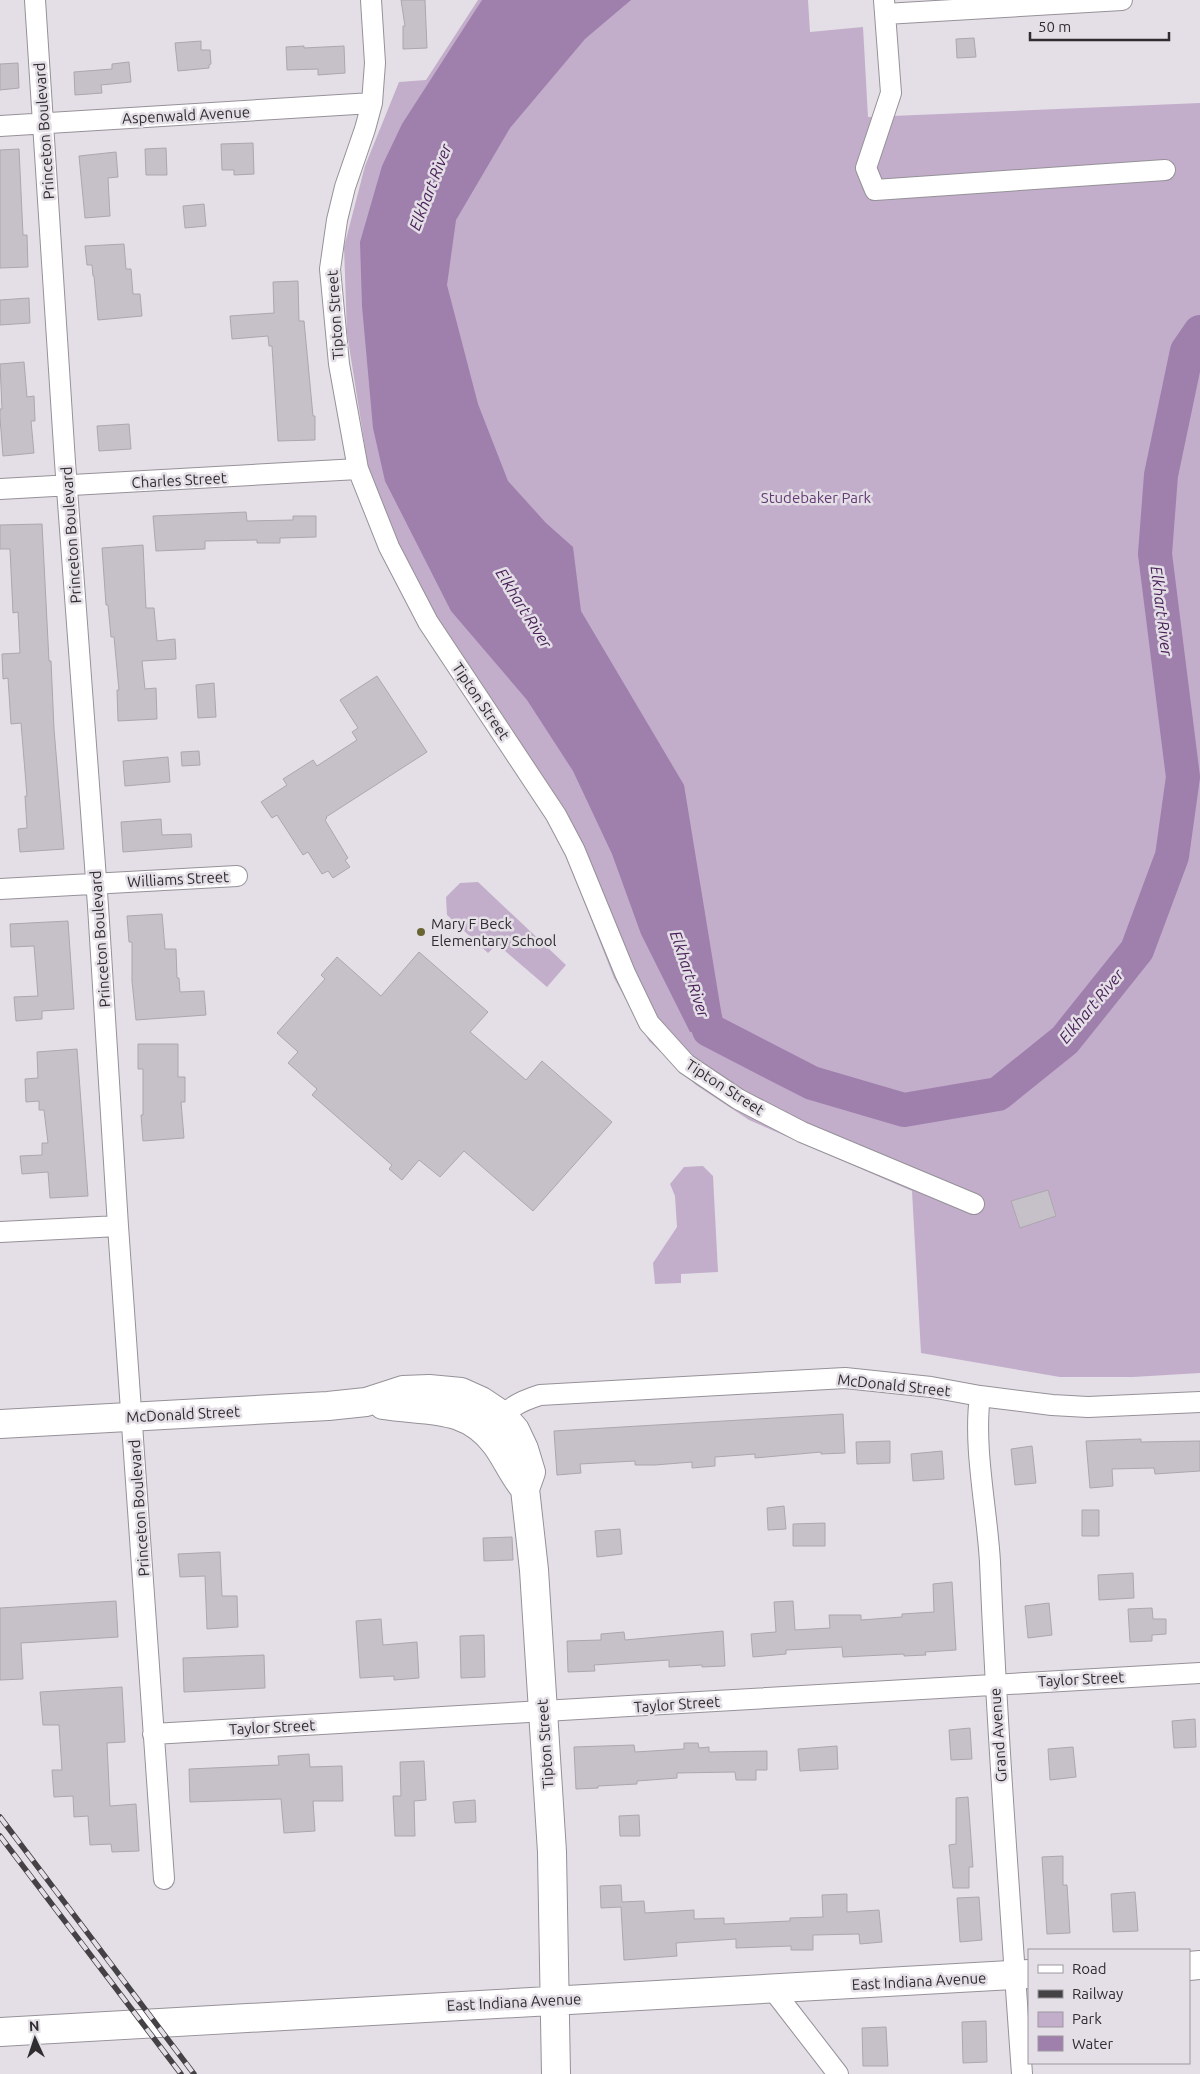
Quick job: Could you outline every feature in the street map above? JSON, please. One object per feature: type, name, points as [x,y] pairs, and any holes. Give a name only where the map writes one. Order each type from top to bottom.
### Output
[{"type":"street","name":"Princeton Boulevard","points":[[35,0],[164,1878]]},
{"type":"street","name":"Tipton Street","points":[[371,0],[376,63],[372,103],[366,129],[345,187],[337,220],[330,269],[339,364],[358,469],[388,547],[428,622],[556,816],[571,844],[625,973],[649,1023],[686,1064],[738,1099],[802,1132],[974,1204]]},
{"type":"street","points":[[1122,0],[885,7],[892,92],[866,168],[875,190],[1166,170]]},
{"type":"street","name":"Aspenwald Avenue","points":[[0,126],[372,103]]},
{"type":"street","name":"Charles Street","points":[[0,489],[358,469]]},
{"type":"street","name":"Williams Street","points":[[0,889],[237,876]]},
{"type":"street","points":[[0,1232],[118,1226]]},
{"type":"street","name":"McDonald Street","points":[[0,1424],[133,1418],[366,1402],[403,1390],[429,1389],[461,1392],[481,1401],[495,1424],[518,1402],[540,1395],[793,1380],[854,1379],[931,1387],[980,1396],[1088,1407],[1200,1402]]},
{"type":"street","name":"Grand Avenue","points":[[980,1396],[978,1429],[989,1548],[995,1684],[1022,1975],[1022,2074]]},
{"type":"street","name":"Tipton Street","points":[[495,1424],[514,1430],[524,1449],[531,1472],[525,1489],[534,1570],[552,1852],[556,2074]]},
{"type":"street","name":"Taylor Street","points":[[153,1734],[1200,1673]]},
{"type":"street","name":"East Indiana Avenue","points":[[0,2032],[1022,1975]]},
{"type":"street","points":[[773,1990],[838,2074]]},
{"type":"green space","name":"Studebaker Park","points":[[478,0],[808,0],[810,32],[863,27],[868,117],[1200,103],[1200,1373],[1133,1377],[1060,1377],[921,1353],[912,1191],[749,1120],[696,1085],[649,1041],[614,978],[578,886],[594,878],[419,587],[397,542],[368,466],[347,333],[344,247],[365,166],[399,82],[426,80]]},
{"type":"green space","points":[[478,882],[566,965],[547,987],[497,944],[488,953],[447,915],[446,897],[460,883]]},
{"type":"green space","points":[[703,1166],[713,1176],[718,1272],[681,1274],[681,1283],[655,1284],[653,1263],[677,1227],[675,1196],[670,1184],[684,1167]]},
{"type":"water","points":[[482,0],[631,0],[585,39],[510,128],[456,220],[447,285],[478,404],[508,481],[546,523],[573,547],[581,611],[684,785],[722,1017],[709,1030],[690,1032],[641,934],[612,854],[573,771],[527,700],[451,611],[385,481],[373,428],[362,306],[360,242],[382,166],[402,124]]},
{"type":"building","points":[[401,0],[425,0],[427,48],[403,49],[403,26],[405,26]]},
{"type":"building","points":[[974,38],[976,57],[957,58],[956,39]]},
{"type":"building","points":[[201,41],[201,50],[210,50],[211,64],[209,68],[178,71],[175,43]]},
{"type":"building","points":[[304,46],[304,48],[344,46],[345,73],[318,75],[318,69],[287,70],[286,47]]},
{"type":"building","points":[[129,62],[131,82],[101,85],[102,93],[75,95],[74,72],[112,69],[112,64]]},
{"type":"building","points":[[18,63],[19,88],[0,90],[0,64]]},
{"type":"building","points":[[253,143],[254,174],[234,175],[234,170],[222,170],[221,144]]},
{"type":"building","points":[[166,148],[167,175],[146,175],[145,149]]},
{"type":"building","points":[[19,149],[23,235],[27,235],[28,267],[0,268],[0,150]]},
{"type":"building","points":[[116,152],[118,177],[108,178],[110,216],[85,218],[79,156]]},
{"type":"building","points":[[204,204],[206,226],[185,228],[183,206]]},
{"type":"building","points":[[124,244],[126,269],[131,269],[133,294],[140,294],[142,316],[98,320],[94,276],[92,265],[87,265],[85,246]]},
{"type":"building","points":[[298,281],[299,321],[304,321],[313,416],[315,416],[315,440],[278,441],[272,346],[269,346],[268,336],[232,339],[230,316],[274,313],[273,282]]},
{"type":"building","points":[[29,298],[30,323],[0,325],[0,300]]},
{"type":"building","points":[[24,362],[27,397],[34,396],[35,421],[31,421],[34,453],[3,456],[0,418],[0,409],[2,409],[0,364]]},
{"type":"building","points":[[129,424],[131,449],[99,451],[97,426]]},
{"type":"building","points":[[246,512],[247,521],[293,520],[293,516],[316,516],[316,537],[280,538],[280,543],[257,543],[257,540],[205,541],[205,549],[156,551],[153,516]]},
{"type":"building","points":[[42,524],[49,661],[51,661],[54,729],[64,849],[20,852],[18,829],[27,828],[25,796],[27,796],[21,723],[11,724],[8,678],[3,679],[2,654],[20,653],[18,612],[13,613],[10,549],[0,549],[0,525]]},
{"type":"building","points":[[143,545],[146,608],[154,608],[157,641],[175,639],[176,659],[142,661],[145,689],[156,688],[157,719],[118,721],[117,690],[119,690],[114,637],[111,637],[108,605],[106,605],[102,548]]},
{"type":"building","points":[[377,676],[427,752],[326,817],[325,820],[348,858],[345,860],[350,867],[333,878],[328,871],[322,874],[308,852],[303,855],[277,815],[272,818],[261,802],[287,785],[283,779],[313,760],[317,766],[357,740],[352,732],[358,728],[340,700]]},
{"type":"building","points":[[214,683],[216,717],[198,718],[196,685]]},
{"type":"building","points":[[199,751],[200,765],[182,766],[181,752]]},
{"type":"building","points":[[168,757],[170,782],[125,786],[123,761]]},
{"type":"building","points":[[161,819],[162,835],[191,834],[192,847],[123,852],[121,822]]},
{"type":"building","points":[[162,914],[165,949],[176,949],[177,978],[179,978],[180,992],[204,991],[206,1015],[136,1020],[132,981],[132,942],[129,942],[127,916]]},
{"type":"building","points":[[68,921],[74,1009],[42,1011],[42,1019],[16,1021],[14,997],[38,996],[34,946],[11,947],[10,924]]},
{"type":"building","points":[[419,952],[488,1012],[470,1032],[526,1080],[542,1061],[612,1122],[533,1211],[464,1151],[440,1177],[419,1160],[402,1180],[389,1169],[392,1165],[312,1095],[317,1089],[288,1063],[298,1052],[277,1033],[325,979],[321,975],[337,957],[381,996]]},
{"type":"building","points":[[138,1044],[178,1044],[178,1077],[185,1077],[185,1102],[181,1102],[184,1138],[143,1141],[141,1115],[143,1115],[143,1069],[138,1069]]},
{"type":"building","points":[[77,1049],[88,1196],[50,1198],[48,1172],[22,1174],[20,1156],[42,1155],[42,1143],[48,1143],[44,1110],[39,1110],[39,1101],[26,1102],[25,1079],[38,1078],[37,1052]]},
{"type":"building","points":[[1048,1190],[1056,1216],[1020,1228],[1011,1201]]},
{"type":"building","points":[[843,1414],[845,1453],[821,1454],[821,1452],[755,1458],[755,1454],[715,1457],[715,1466],[692,1468],[692,1462],[655,1465],[635,1465],[635,1461],[580,1464],[581,1473],[557,1475],[554,1431]]},
{"type":"building","points":[[1141,1439],[1141,1442],[1200,1441],[1200,1471],[1155,1474],[1154,1468],[1112,1469],[1113,1486],[1090,1488],[1086,1441]]},
{"type":"building","points":[[890,1441],[890,1463],[857,1464],[856,1442]]},
{"type":"building","points":[[1032,1446],[1036,1483],[1015,1485],[1011,1449]]},
{"type":"building","points":[[942,1451],[944,1479],[913,1481],[911,1454]]},
{"type":"building","points":[[784,1506],[786,1529],[768,1530],[767,1508]]},
{"type":"building","points":[[1082,1510],[1099,1510],[1099,1536],[1082,1536]]},
{"type":"building","points":[[825,1523],[825,1546],[793,1546],[793,1524]]},
{"type":"building","points":[[620,1529],[622,1554],[597,1557],[595,1531]]},
{"type":"building","points":[[512,1537],[513,1560],[484,1561],[483,1538]]},
{"type":"building","points":[[220,1552],[222,1596],[237,1596],[238,1627],[207,1629],[205,1576],[180,1577],[178,1554]]},
{"type":"building","points":[[1133,1573],[1134,1598],[1099,1600],[1098,1575]]},
{"type":"building","points":[[952,1582],[956,1650],[925,1652],[926,1655],[904,1656],[904,1654],[843,1657],[842,1647],[786,1650],[786,1654],[753,1657],[751,1634],[776,1632],[774,1602],[793,1601],[795,1630],[830,1628],[829,1615],[861,1615],[861,1620],[934,1612],[933,1584]]},
{"type":"building","points":[[116,1601],[118,1637],[21,1643],[23,1679],[0,1680],[0,1608]]},
{"type":"building","points":[[1049,1603],[1052,1635],[1028,1638],[1025,1606]]},
{"type":"building","points":[[1152,1608],[1153,1619],[1166,1619],[1166,1634],[1152,1635],[1152,1641],[1130,1642],[1128,1609]]},
{"type":"building","points":[[381,1619],[383,1645],[417,1642],[419,1678],[394,1680],[394,1676],[360,1678],[356,1621]]},
{"type":"building","points":[[723,1631],[725,1666],[669,1667],[669,1660],[594,1665],[595,1671],[568,1672],[567,1641],[601,1640],[601,1634],[624,1632],[625,1640]]},
{"type":"building","points":[[484,1635],[485,1677],[461,1678],[460,1636]]},
{"type":"building","points":[[264,1655],[265,1688],[184,1692],[183,1658]]},
{"type":"building","points":[[122,1687],[125,1742],[107,1743],[110,1806],[136,1804],[139,1851],[112,1852],[111,1844],[90,1845],[88,1816],[74,1817],[73,1796],[54,1797],[52,1770],[62,1770],[59,1725],[43,1725],[40,1692]]},
{"type":"building","points":[[1195,1719],[1196,1747],[1174,1748],[1172,1721]]},
{"type":"building","points":[[970,1728],[972,1759],[951,1760],[949,1730]]},
{"type":"building","points":[[684,1743],[698,1743],[699,1748],[709,1747],[709,1752],[767,1751],[767,1770],[756,1770],[756,1780],[736,1780],[735,1772],[677,1773],[677,1778],[637,1781],[637,1784],[576,1789],[574,1747],[634,1745],[635,1752],[684,1749]]},
{"type":"building","points":[[837,1746],[838,1769],[800,1771],[798,1749]]},
{"type":"building","points":[[1073,1747],[1076,1777],[1050,1780],[1048,1749]]},
{"type":"building","points":[[309,1754],[310,1767],[342,1766],[343,1801],[313,1801],[315,1831],[284,1833],[281,1799],[190,1802],[189,1769],[279,1765],[278,1756]]},
{"type":"building","points":[[424,1761],[426,1800],[414,1801],[415,1836],[395,1836],[393,1796],[401,1796],[400,1762]]},
{"type":"building","points":[[968,1797],[973,1867],[969,1867],[969,1888],[953,1888],[949,1845],[956,1844],[956,1798]]},
{"type":"building","points":[[475,1800],[476,1822],[455,1823],[453,1802]]},
{"type":"building","points":[[639,1815],[640,1836],[620,1836],[619,1816]]},
{"type":"building","points":[[1063,1856],[1063,1885],[1067,1885],[1070,1933],[1047,1934],[1042,1857]]},
{"type":"building","points":[[621,1885],[622,1902],[644,1901],[645,1913],[694,1910],[694,1919],[724,1918],[724,1924],[790,1921],[790,1918],[823,1917],[822,1895],[847,1894],[847,1912],[879,1910],[882,1942],[860,1944],[859,1934],[813,1935],[813,1950],[791,1950],[791,1946],[736,1948],[736,1939],[676,1943],[677,1956],[624,1960],[621,1907],[601,1908],[600,1886]]},
{"type":"building","points":[[1135,1892],[1138,1931],[1113,1932],[1111,1894]]},
{"type":"building","points":[[979,1897],[982,1940],[960,1942],[957,1898]]},
{"type":"building","points":[[986,2021],[987,2062],[963,2063],[962,2022]]},
{"type":"building","points":[[886,2027],[888,2066],[863,2066],[862,2028]]},
{"type":"waterway","name":"Elkhart River","points":[[693,988],[709,1030],[812,1083],[904,1110],[998,1094],[1065,1040],[1137,950],[1172,856],[1183,777],[1155,554],[1161,475],[1187,351],[1200,332]]},
{"type":"railway","points":[[0,1817],[194,2074]]},
{"type":"railway","points":[[0,1836],[181,2074]]},
{"type":"place","name":"Mary F Beck Elementary School","points":[[421,932]]}]
